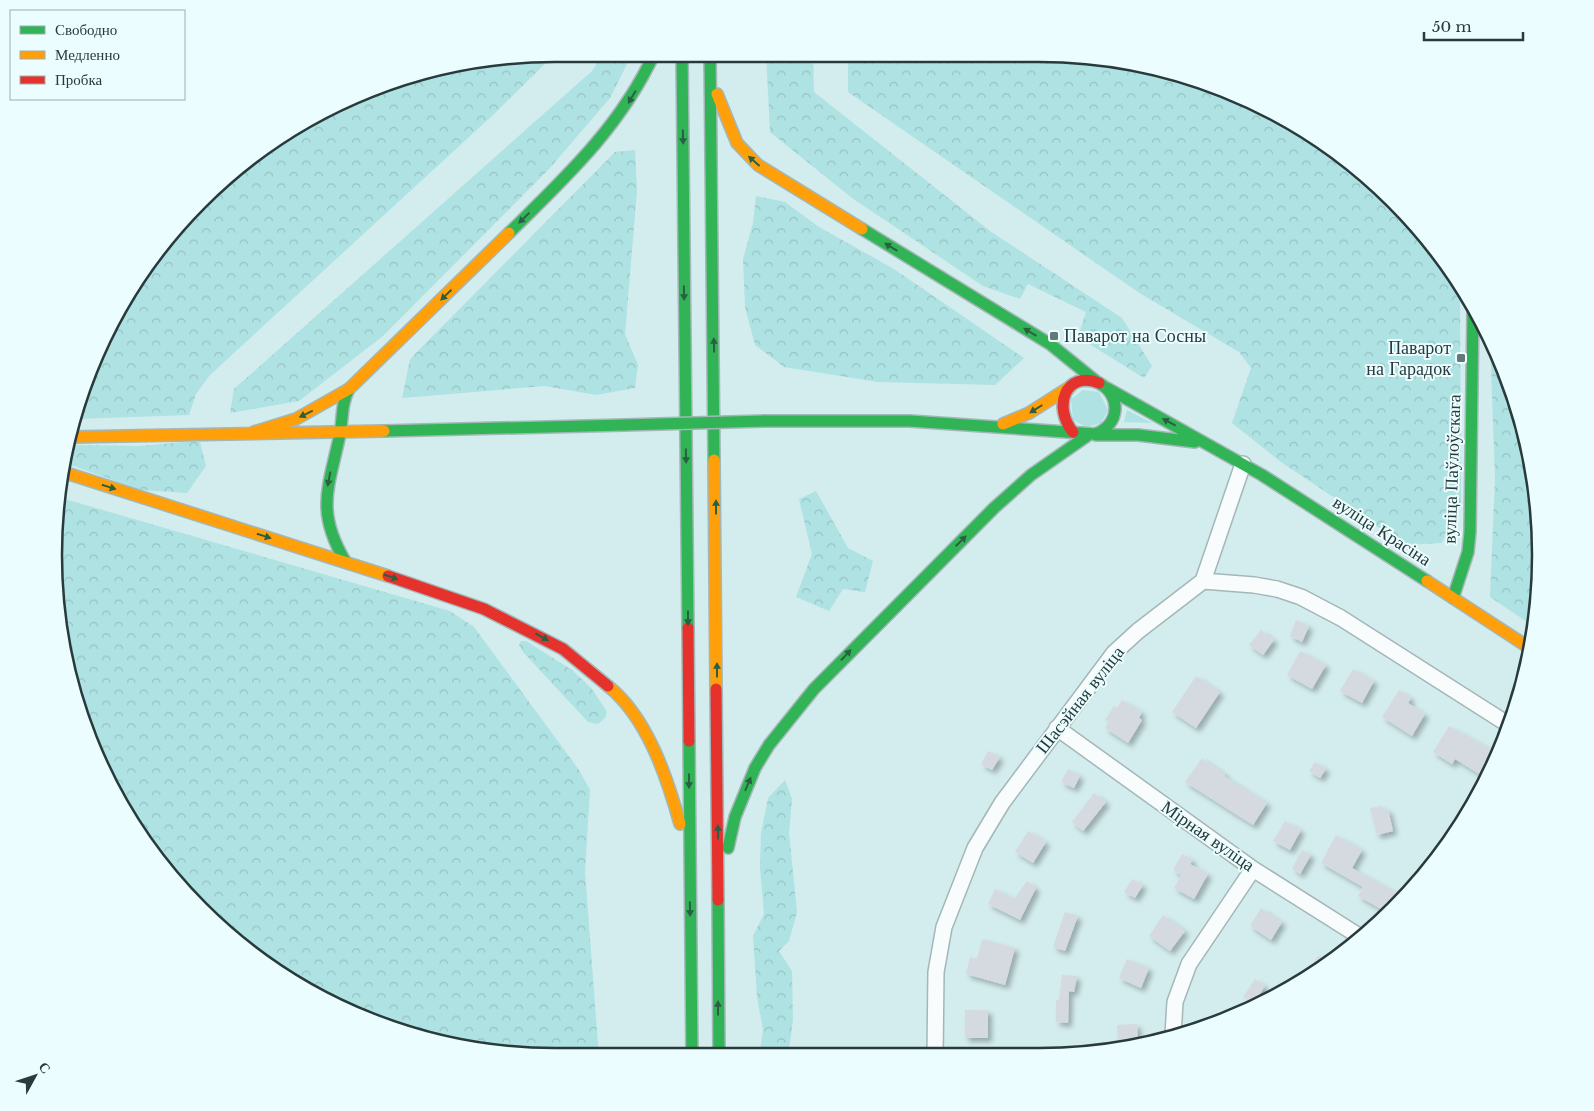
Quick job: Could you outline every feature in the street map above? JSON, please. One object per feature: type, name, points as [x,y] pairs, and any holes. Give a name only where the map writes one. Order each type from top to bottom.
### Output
[{"type":"main road","points":[[254,432],[296,419],[349,389],[583,160],[615,121],[632,96],[650,62]]},
{"type":"main road","points":[[682,62],[692,1048]]},
{"type":"main road","points":[[710,62],[718,1048]]},
{"type":"main road","name":"вуліца Красіна","points":[[710,76],[737,143],[758,165],[1050,344],[1102,385],[1243,464],[1523,644]]},
{"type":"main road","name":"вуліца Паўлоўскага","points":[[1453,598],[1468,552],[1470,532],[1474,324]]},
{"type":"main road","points":[[718,898],[735,818],[755,768],[768,745],[814,689],[854,646],[994,508],[1031,475],[1091,435],[1109,426],[1114,417],[1114,398],[1102,385],[1084,381],[1028,413],[998,426]]},
{"type":"main road","points":[[1071,387],[1061,403],[1061,414],[1066,424],[1074,432]]},
{"type":"main road","points":[[345,561],[334,544],[328,529],[327,486],[341,432],[340,411],[349,389]]},
{"type":"main road","points":[[77,437],[254,432],[441,431],[764,421],[910,421],[998,426],[1091,435]]},
{"type":"main road","name":"вуліца Красіна","points":[[1091,435],[1138,434],[1212,445]]},
{"type":"main road","points":[[70,474],[345,561],[484,609],[533,632],[563,649],[611,688],[647,732],[673,798],[689,861]]},
{"type":"street","points":[[1243,464],[1203,581],[1254,585],[1277,589],[1301,597],[1341,618],[1502,721]]},
{"type":"street","name":"Шасэйная вуліца","points":[[935,1048],[936,972],[944,927],[975,848],[1002,803],[1114,653],[1138,631],[1203,581]]},
{"type":"street","name":"Мірная вуліца","points":[[1057,728],[1253,869],[1355,934]]},
{"type":"street","points":[[1173,1030],[1174,1002],[1189,964],[1253,869]]},
{"type":"green space","points":[[598,62],[628,62],[610,98],[549,169],[383,336],[299,401],[230,413],[234,389],[592,71]]},
{"type":"green space","points":[[766,62],[813,62],[814,92],[990,231],[1122,318],[1152,366],[1144,378],[1078,337],[1086,312],[1028,284],[1020,299],[983,286],[852,198],[770,132]]},
{"type":"green space","points":[[848,62],[1038,62],[1103,67],[1166,79],[1227,100],[1257,113],[1285,129],[1339,164],[1364,185],[1409,230],[1430,255],[1460,301],[1461,503],[1442,543],[1405,545],[1281,462],[1232,423],[1251,368],[1239,352],[1141,294],[848,92]]},
{"type":"green space","points":[[546,63],[494,114],[210,375],[196,394],[189,415],[82,419],[100,367],[113,337],[129,309],[164,255],[207,207],[255,164],[337,113],[367,100],[428,79],[459,72],[491,67]]},
{"type":"green space","points":[[635,150],[637,191],[625,334],[638,365],[635,388],[596,395],[545,386],[402,398],[410,359],[615,152]]},
{"type":"green space","points":[[756,196],[785,202],[819,227],[894,269],[1024,358],[995,385],[878,382],[784,367],[755,345],[745,307],[743,259],[753,223]]},
{"type":"green space","points":[[1491,359],[1515,428],[1527,491],[1532,556],[1527,622],[1490,597],[1495,477]]},
{"type":"green space","points":[[1083,390],[1099,392],[1108,410],[1101,423],[1086,427],[1073,420],[1071,399]]},
{"type":"green space","points":[[1127,410],[1152,423],[1124,422]]},
{"type":"green space","points":[[200,442],[206,466],[187,493],[141,490],[71,465],[75,445],[140,446]]},
{"type":"green space","points":[[816,491],[848,548],[873,561],[865,592],[843,589],[829,611],[796,597],[812,554],[799,499]]},
{"type":"green space","points":[[66,499],[450,611],[474,627],[579,770],[590,790],[585,872],[598,1048],[523,1047],[491,1044],[428,1032],[367,1011],[337,998],[255,947],[207,904],[164,856],[113,774],[100,744],[79,683],[67,620],[62,556]]},
{"type":"green space","points":[[521,641],[526,641],[572,670],[592,689],[607,712],[605,718],[598,724],[588,722],[524,653],[519,645]]},
{"type":"green space","points":[[785,780],[792,799],[789,833],[797,912],[789,941],[779,951],[792,971],[793,1020],[789,1048],[760,1048],[763,1030],[757,997],[753,936],[764,914],[760,868],[761,833],[768,798]]},
{"type":"building","points":[[1296,620],[1309,626],[1302,642],[1290,636]]},
{"type":"building","points":[[1261,630],[1274,640],[1263,655],[1249,645]]},
{"type":"building","points":[[1300,651],[1326,665],[1312,689],[1287,675]]},
{"type":"building","points":[[1353,669],[1374,681],[1362,703],[1340,691]]},
{"type":"building","points":[[1196,676],[1220,692],[1196,728],[1172,712]]},
{"type":"building","points":[[1399,690],[1411,698],[1408,703],[1425,714],[1412,736],[1382,717]]},
{"type":"building","points":[[1122,700],[1142,712],[1139,718],[1142,720],[1128,743],[1105,728],[1109,722],[1105,720],[1114,706],[1117,708]]},
{"type":"building","points":[[1449,726],[1491,750],[1481,775],[1455,759],[1452,764],[1433,752]]},
{"type":"building","points":[[988,751],[1000,757],[992,770],[981,764]]},
{"type":"building","points":[[1202,758],[1225,774],[1224,776],[1267,803],[1253,825],[1185,782]]},
{"type":"building","points":[[1315,762],[1326,769],[1320,778],[1309,771]]},
{"type":"building","points":[[1068,769],[1080,776],[1074,788],[1061,782]]},
{"type":"building","points":[[1094,793],[1106,802],[1083,831],[1072,822]]},
{"type":"building","points":[[1382,806],[1383,810],[1388,809],[1393,831],[1377,835],[1370,808]]},
{"type":"building","points":[[1285,821],[1301,830],[1290,850],[1273,841]]},
{"type":"building","points":[[1028,831],[1046,842],[1033,863],[1015,852]]},
{"type":"building","points":[[1336,835],[1362,850],[1352,868],[1397,893],[1381,909],[1358,896],[1363,887],[1321,863]]},
{"type":"building","points":[[1302,850],[1311,855],[1300,874],[1292,868]]},
{"type":"building","points":[[1182,854],[1193,860],[1190,864],[1208,874],[1194,899],[1174,888],[1181,875],[1173,870]]},
{"type":"building","points":[[1132,879],[1143,885],[1135,898],[1124,892]]},
{"type":"building","points":[[1027,881],[1036,888],[1020,920],[988,904],[995,889],[1014,899]]},
{"type":"building","points":[[1261,908],[1282,922],[1271,940],[1250,926]]},
{"type":"building","points":[[1065,912],[1078,916],[1065,951],[1053,947]]},
{"type":"building","points":[[1163,915],[1185,931],[1170,951],[1149,936]]},
{"type":"building","points":[[982,939],[1015,948],[1005,985],[966,974],[970,957],[977,959]]},
{"type":"building","points":[[1318,956],[1322,958],[1313,964]]},
{"type":"building","points":[[1127,959],[1149,968],[1141,988],[1119,978]]},
{"type":"building","points":[[1062,975],[1077,976],[1074,992],[1069,991],[1068,1023],[1056,1022],[1056,1000],[1059,1000]]},
{"type":"building","points":[[1255,979],[1265,986],[1257,998],[1250,1001],[1243,997]]},
{"type":"building","points":[[965,1010],[988,1010],[988,1038],[965,1038]]},
{"type":"building","points":[[1137,1024],[1138,1038],[1118,1042],[1117,1025]]},
{"type":"traffic: fast","points":[[509,233],[590,150],[625,105],[650,62]]},
{"type":"traffic: fast","points":[[682,62],[688,628]]},
{"type":"traffic: fast","points":[[710,62],[714,460]]},
{"type":"traffic: fast","points":[[862,229],[1050,344],[1097,382]]},
{"type":"traffic: fast","points":[[1453,598],[1468,552],[1470,532],[1473,323]]},
{"type":"traffic: fast","points":[[764,421],[910,421],[1095,434],[1109,424],[1115,410],[1112,395],[1099,383]]},
{"type":"traffic: fast","points":[[1107,388],[1262,475],[1427,581]]},
{"type":"traffic: fast","points":[[345,561],[330,527],[327,498],[340,434],[343,406],[349,389]]},
{"type":"traffic: fast","points":[[625,425],[764,421]]},
{"type":"traffic: fast","points":[[384,431],[625,425]]},
{"type":"traffic: fast","points":[[1096,435],[1138,435],[1195,442]]},
{"type":"traffic: fast","points":[[728,848],[735,817],[755,768],[769,745],[814,689],[994,508],[1031,475],[1087,436]]},
{"type":"traffic: fast","points":[[689,741],[692,1048]]},
{"type":"traffic: fast","points":[[718,900],[719,1048]]},
{"type":"traffic: slow","points":[[717,94],[737,143],[758,165],[862,229]]},
{"type":"traffic: slow","points":[[254,432],[296,419],[349,389],[509,233]]},
{"type":"traffic: slow","points":[[1003,424],[1029,413],[1070,387]]},
{"type":"traffic: slow","points":[[77,437],[384,431]]},
{"type":"traffic: slow","points":[[714,460],[716,689]]},
{"type":"traffic: slow","points":[[70,474],[388,576]]},
{"type":"traffic: slow","points":[[1427,581],[1523,644]]},
{"type":"traffic: slow","points":[[608,686],[634,714],[654,749],[669,787],[680,824]]},
{"type":"traffic: jam","points":[[1073,432],[1064,412],[1065,394],[1070,386],[1077,382],[1087,380],[1099,383]]},
{"type":"traffic: jam","points":[[388,576],[484,609],[563,649],[608,686]]},
{"type":"traffic: jam","points":[[688,628],[689,741]]},
{"type":"traffic: jam","points":[[716,689],[718,900]]},
{"type":"place","name":"Паварот на Сосны","points":[[1054,336]]},
{"type":"place","name":"Паварот на Гарадок","points":[[1461,358]]}]
